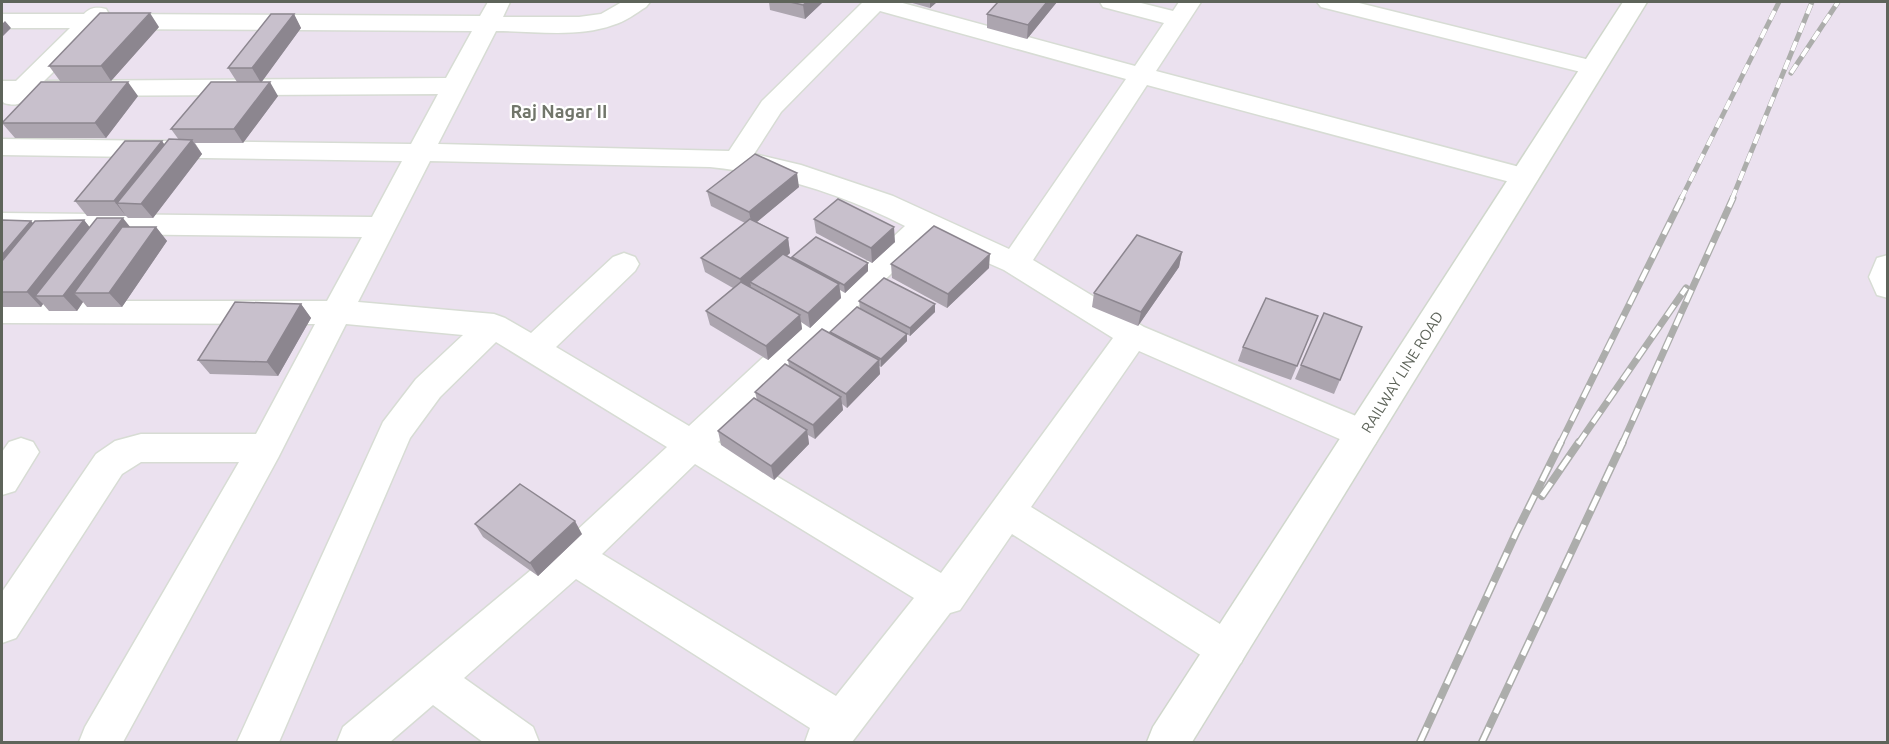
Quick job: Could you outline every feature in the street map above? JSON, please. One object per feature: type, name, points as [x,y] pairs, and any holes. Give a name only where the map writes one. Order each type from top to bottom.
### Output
[{"type":"street","points":[[2,110],[12,89],[111,2]]},
{"type":"street","points":[[2,21],[302,24],[493,12],[594,23],[617,15],[638,2]]},
{"type":"street","points":[[736,161],[771,107],[876,2],[1525,177]]},
{"type":"street","points":[[1015,263],[1184,10],[1111,2]]},
{"type":"street","points":[[1329,2],[1593,68]]},
{"type":"street","name":"RAILWAY LINE ROAD","points":[[1168,742],[1635,2]]},
{"type":"street","points":[[100,742],[266,448],[493,12]]},
{"type":"street","points":[[12,89],[455,86]]},
{"type":"street","points":[[2,147],[548,154],[736,161],[791,171],[883,203],[1015,263],[1133,335],[1363,434]]},
{"type":"street","points":[[2,223],[382,227]]},
{"type":"street","points":[[358,742],[574,557],[925,224]]},
{"type":"street","points":[[533,350],[624,264]]},
{"type":"street","points":[[1887,265],[1884,278],[1887,287]]},
{"type":"street","points":[[2,312],[365,314],[494,326],[946,597],[1133,335]]},
{"type":"street","points":[[258,742],[395,432],[433,380],[494,326]]},
{"type":"street","points":[[2,625],[109,464],[127,451],[141,448],[266,448]]},
{"type":"street","points":[[1007,511],[1227,650]]},
{"type":"street","points":[[574,557],[833,733],[941,594]]},
{"type":"street","points":[[430,678],[518,742]]},
{"type":"building","points":[[790,2],[807,2],[803,5]]},
{"type":"building","points":[[998,2],[1047,2],[1028,25],[987,14]]},
{"type":"building","points":[[100,13],[150,13],[101,66],[49,66]]},
{"type":"building","points":[[271,14],[294,14],[252,68],[228,68]]},
{"type":"building","points":[[41,82],[128,82],[95,123],[2,123]]},
{"type":"building","points":[[211,82],[270,82],[234,129],[171,129]]},
{"type":"building","points":[[169,139],[192,140],[141,204],[117,203]]},
{"type":"building","points":[[125,141],[162,141],[114,201],[75,201]]},
{"type":"building","points":[[755,154],[797,173],[749,212],[707,191]]},
{"type":"building","points":[[838,199],[894,227],[871,248],[814,219]]},
{"type":"building","points":[[97,218],[123,218],[63,296],[35,296]]},
{"type":"building","points":[[750,219],[788,238],[740,279],[701,258]]},
{"type":"building","points":[[2,220],[31,221],[2,255]]},
{"type":"building","points":[[84,220],[27,292],[2,292],[2,261],[35,221]]},
{"type":"building","points":[[934,226],[990,254],[948,294],[891,264]]},
{"type":"building","points":[[122,227],[156,227],[109,293],[74,293]]},
{"type":"building","points":[[1137,235],[1182,252],[1141,312],[1094,293]]},
{"type":"building","points":[[816,237],[868,263],[844,285],[792,257]]},
{"type":"building","points":[[783,254],[839,284],[808,313],[750,282]]},
{"type":"building","points":[[884,278],[935,304],[910,328],[859,301]]},
{"type":"building","points":[[741,282],[800,315],[766,346],[706,311]]},
{"type":"building","points":[[1266,298],[1318,316],[1297,366],[1243,347]]},
{"type":"building","points":[[235,302],[301,304],[267,362],[198,360]]},
{"type":"building","points":[[857,307],[907,334],[881,359],[830,332]]},
{"type":"building","points":[[1324,313],[1362,327],[1340,380],[1301,365]]},
{"type":"building","points":[[822,329],[879,360],[846,394],[788,360]]},
{"type":"building","points":[[785,364],[841,397],[813,425],[755,392]]},
{"type":"building","points":[[754,398],[807,430],[771,466],[718,431]]},
{"type":"building","points":[[520,484],[575,521],[530,563],[475,524]]},
{"type":"railway","points":[[1681,199],[1779,2]]},
{"type":"railway","points":[[1732,199],[1812,2]]},
{"type":"railway","points":[[1791,73],[1838,2]]},
{"type":"railway","points":[[1560,444],[1682,198]]},
{"type":"railway","points":[[1622,444],[1733,198]]},
{"type":"railway","points":[[1578,444],[1686,288]]},
{"type":"railway","points":[[1420,742],[1516,533],[1561,442]]},
{"type":"railway","points":[[1542,496],[1579,442]]},
{"type":"railway","points":[[1482,742],[1623,442]]},
{"type":"district","name":"Raj Nagar II","points":[[559,111]]}]
